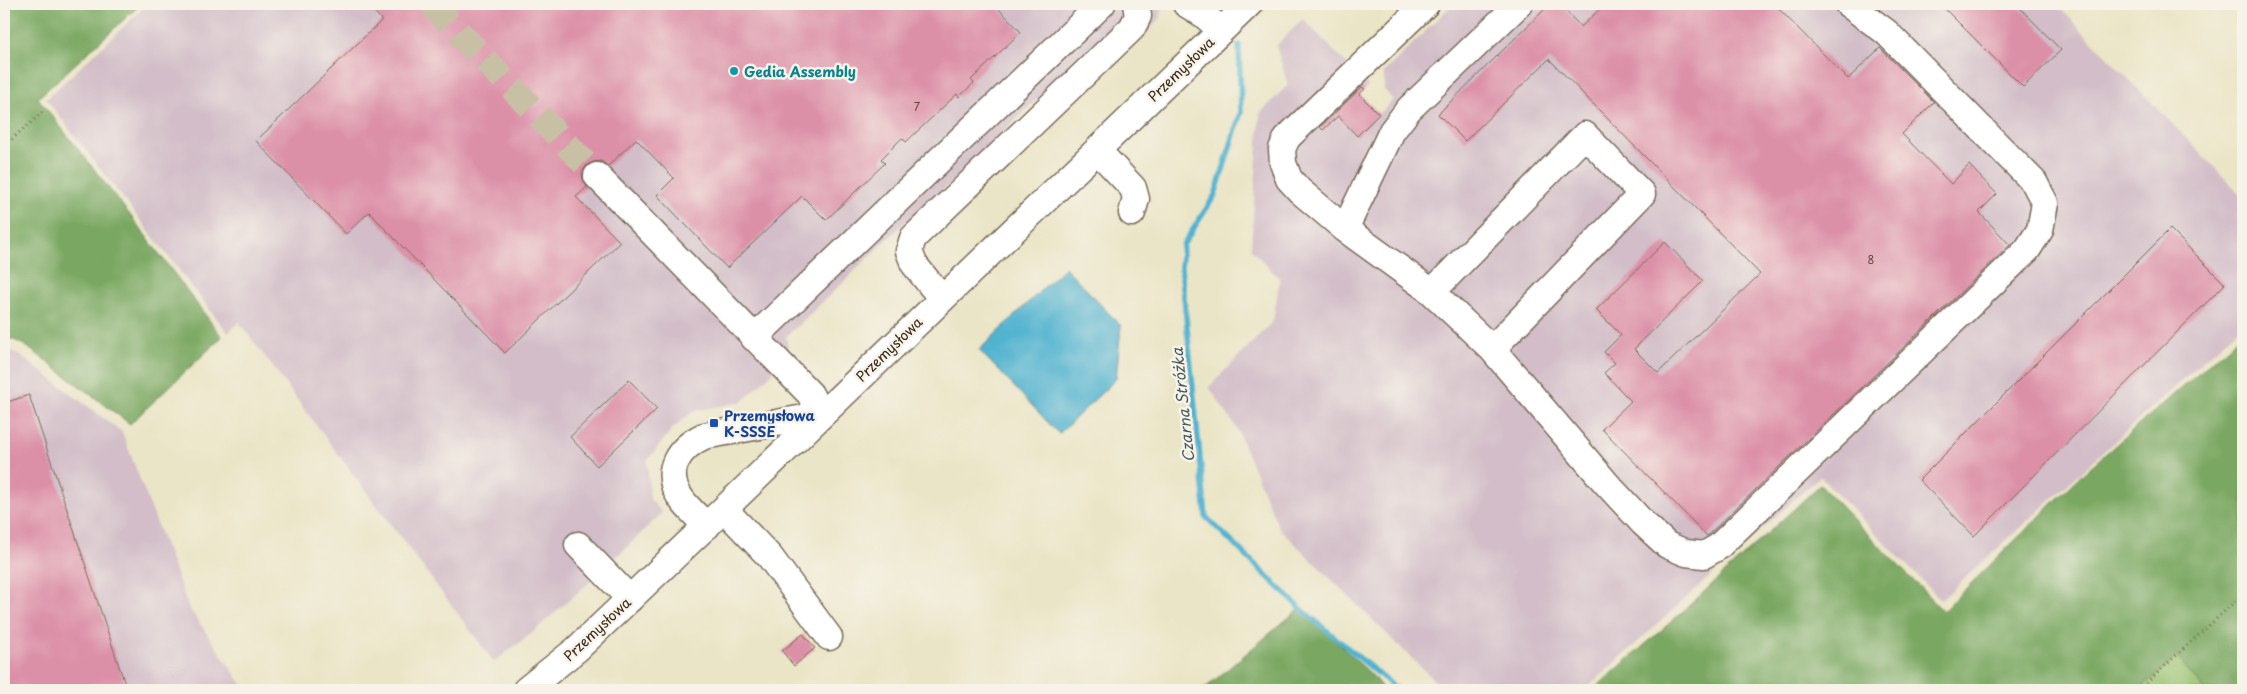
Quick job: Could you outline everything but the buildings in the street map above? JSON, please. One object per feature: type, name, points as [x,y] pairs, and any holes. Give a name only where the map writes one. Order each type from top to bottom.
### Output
[{"type":"street","points":[[754,338],[1102,4]]},
{"type":"street","points":[[942,299],[914,264],[909,251],[913,238],[1132,28],[1138,16],[1136,4]]},
{"type":"street","points":[[1186,4],[1204,15],[1221,30]]},
{"type":"street","name":"Przemysłowa","points":[[526,690],[577,649],[716,518],[1249,4]]},
{"type":"street","points":[[1426,4],[1287,138],[1282,149],[1283,163],[1289,179],[1300,192],[1345,229],[1432,292],[1492,349],[1606,484],[1668,545],[1686,553],[1704,555],[1718,547],[2020,257],[2040,230],[2045,203],[2034,182],[1886,32],[1848,4]]},
{"type":"street","points":[[1345,229],[1392,131],[1409,109],[1519,4]]},
{"type":"street","points":[[1432,292],[1585,135],[1642,194],[1492,349]]},
{"type":"street","points":[[1097,150],[1133,188],[1136,199],[1132,213]]},
{"type":"street","points":[[598,176],[810,394],[822,415],[704,436],[687,446],[675,462],[672,474],[675,489],[682,500],[716,518],[770,557],[829,638]]},
{"type":"street","points":[[578,545],[630,599]]},
{"type":"path","points":[[4,146],[43,112]]},
{"type":"path","points":[[2139,690],[2243,594]]},
{"type":"shaded area","points":[[148,4],[1163,4],[1160,19],[1129,50],[1109,30],[919,213],[915,213],[786,337],[790,355],[742,402],[694,411],[673,428],[647,461],[650,499],[662,513],[603,570],[532,633],[494,662],[239,322],[228,333],[46,99]]},
{"type":"shaded area","points":[[1453,4],[2056,4],[2243,197],[2243,324],[1941,600],[1820,476],[1585,690],[1444,690],[1279,528],[1236,427],[1209,387],[1273,321],[1280,279],[1251,249],[1260,113],[1288,85],[1276,46],[1303,19],[1368,86],[1360,94],[1379,114],[1393,100],[1384,89],[1384,72]]},
{"type":"shaded area","points":[[4,348],[18,354],[122,432],[189,608],[246,690],[4,690]]},
{"type":"green space","points":[[4,4],[141,4],[38,98],[130,215],[222,337],[130,424],[26,346],[12,339],[4,339]]},
{"type":"green space","points":[[2243,334],[2243,690],[2205,690],[2177,657],[2139,690],[1593,690],[1680,614],[1820,485],[1943,611],[2087,470]]},
{"type":"green space","points":[[1300,608],[1372,675],[1384,690],[1203,690]]},
{"type":"green space","points":[[2177,657],[2205,690],[2139,690]]},
{"type":"water","points":[[1065,267],[1121,326],[1116,379],[1059,434],[979,350]]},
{"type":"waterway","name":"Czarna Stróżka","points":[[1239,45],[1241,112],[1215,195],[1183,245],[1181,267],[1206,517],[1300,608],[1398,690]]},
{"type":"tunnel","points":[[431,4],[597,176]]},
{"type":"place","name":"Gedia Assembly","points":[[734,71]]},
{"type":"place","name":"Przemysłowa K-SSSE","points":[[714,423]]}]
